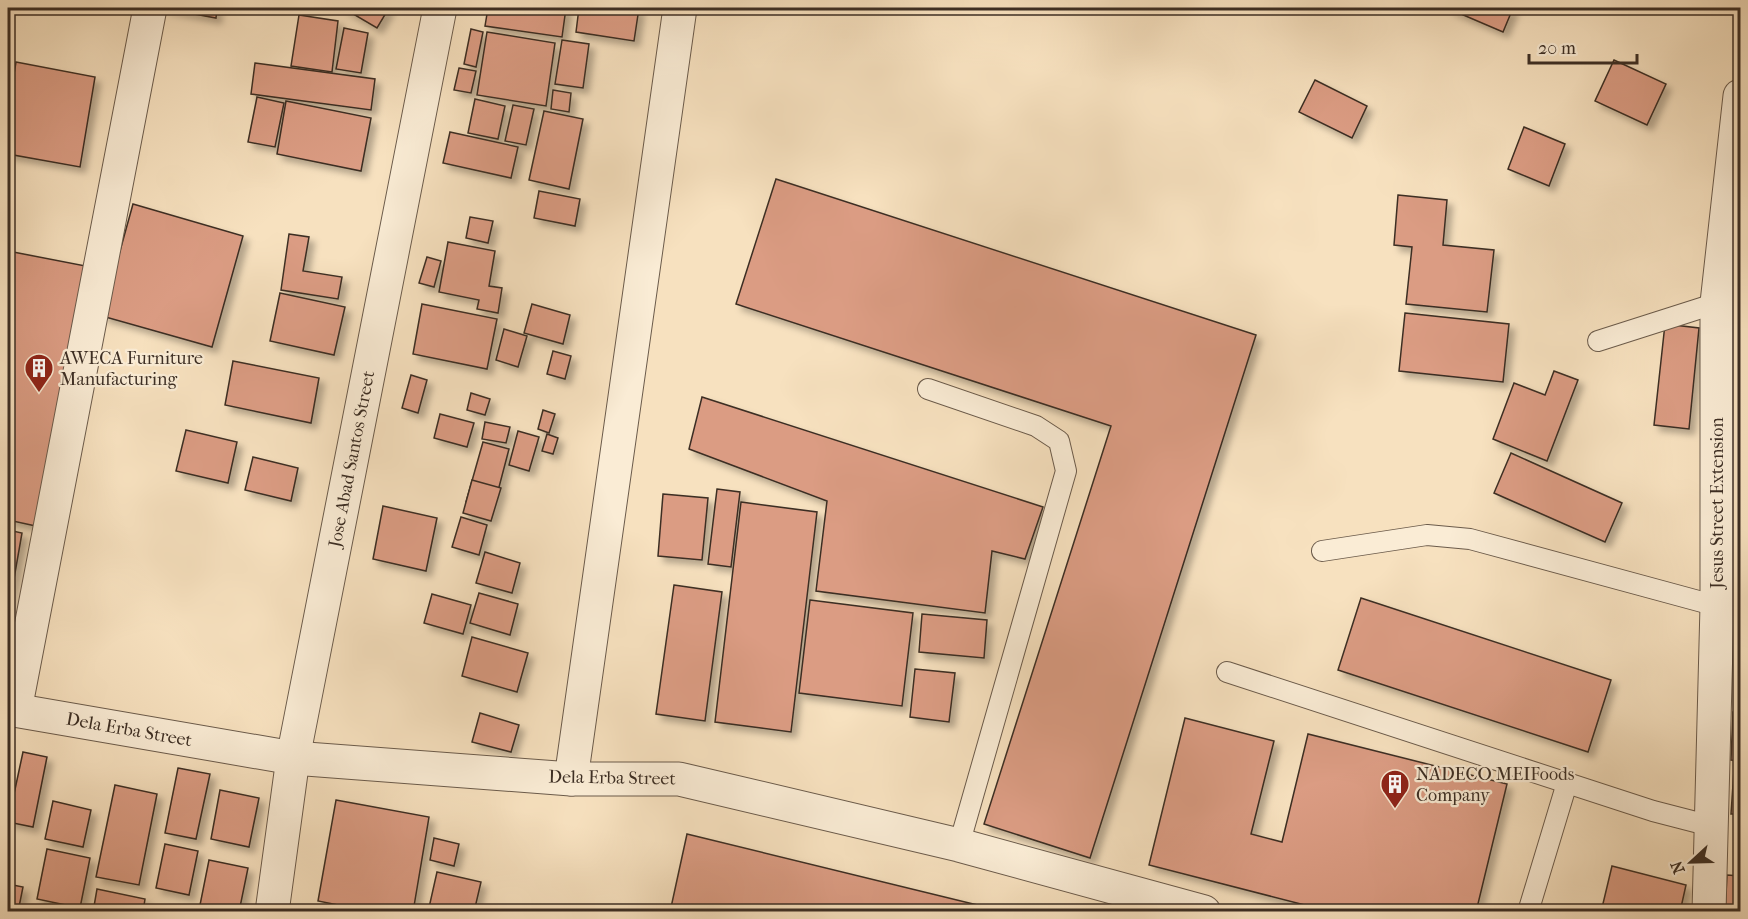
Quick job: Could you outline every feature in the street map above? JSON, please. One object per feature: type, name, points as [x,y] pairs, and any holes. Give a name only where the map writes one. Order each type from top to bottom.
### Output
[{"type":"street","points":[[11,710],[150,8]]},
{"type":"street","name":"Jose Abad Santos Street","points":[[272,912],[293,758],[440,8]]},
{"type":"street","points":[[571,779],[680,8]]},
{"type":"street","name":"Jesus Street Extension","points":[[1709,912],[1717,606],[1717,303],[1740,96]]},
{"type":"street","name":"Dela Erba Street","points":[[11,710],[293,758],[571,779],[679,779],[959,845],[1204,912]]},
{"type":"lane","points":[[1598,341],[1717,303]]},
{"type":"lane","points":[[928,389],[1036,426],[1059,441],[1066,471],[959,845]]},
{"type":"lane","points":[[1322,551],[1427,535],[1470,539],[1717,606]]},
{"type":"lane","points":[[1227,672],[1567,783],[1711,825]]},
{"type":"lane","points":[[1528,912],[1567,783]]},
{"type":"building","points":[[162,8],[217,8],[216,18]]},
{"type":"building","points":[[343,8],[389,8],[377,28]]},
{"type":"building","points":[[488,8],[566,8],[562,37],[485,26]]},
{"type":"building","points":[[579,8],[639,8],[634,41],[576,32]]},
{"type":"building","points":[[1447,8],[1513,8],[1503,32]]},
{"type":"building","points":[[299,15],[338,21],[332,72],[291,66]]},
{"type":"building","points":[[344,28],[368,33],[361,73],[336,69]]},
{"type":"building","points":[[471,29],[483,32],[476,67],[464,64]]},
{"type":"building","points":[[487,32],[555,43],[546,106],[477,95]]},
{"type":"building","points":[[562,40],[589,44],[583,88],[555,84]]},
{"type":"building","points":[[1614,60],[1666,84],[1647,125],[1595,101]]},
{"type":"building","points":[[16,62],[95,77],[80,167],[8,154],[8,109]]},
{"type":"building","points":[[255,63],[375,79],[371,110],[251,94]]},
{"type":"building","points":[[459,68],[476,71],[471,93],[454,90]]},
{"type":"building","points":[[1315,80],[1367,106],[1352,138],[1299,112]]},
{"type":"building","points":[[553,90],[571,93],[569,112],[551,109]]},
{"type":"building","points":[[257,97],[284,103],[275,147],[248,142]]},
{"type":"building","points":[[475,99],[505,106],[498,139],[468,133]]},
{"type":"building","points":[[286,101],[371,118],[361,171],[277,154]]},
{"type":"building","points":[[513,105],[534,109],[526,145],[505,141]]},
{"type":"building","points":[[544,111],[583,119],[569,189],[529,180]]},
{"type":"building","points":[[1524,127],[1565,144],[1549,186],[1508,169]]},
{"type":"building","points":[[450,132],[518,147],[511,178],[443,163]]},
{"type":"building","points":[[776,179],[1256,335],[1090,858],[984,824],[1111,426],[736,304]]},
{"type":"building","points":[[539,191],[580,199],[575,226],[534,218]]},
{"type":"building","points":[[1398,195],[1447,200],[1443,245],[1494,250],[1487,312],[1406,304],[1412,247],[1394,245]]},
{"type":"building","points":[[133,204],[243,236],[212,347],[102,316]]},
{"type":"building","points":[[470,217],[493,221],[488,243],[466,238]]},
{"type":"building","points":[[289,234],[309,237],[303,271],[342,277],[338,299],[281,290]]},
{"type":"building","points":[[448,242],[495,251],[489,286],[502,288],[498,313],[477,309],[479,300],[439,292]]},
{"type":"building","name":"AWECA Furniture Manufacturing","points":[[8,251],[96,268],[45,528],[8,520]]},
{"type":"building","points":[[427,257],[441,261],[434,287],[419,283]]},
{"type":"building","points":[[280,293],[345,307],[334,355],[270,341]]},
{"type":"building","points":[[422,304],[497,319],[487,369],[413,354]]},
{"type":"building","points":[[532,304],[570,315],[563,344],[524,333]]},
{"type":"building","points":[[1740,305],[1740,365],[1737,365]]},
{"type":"building","points":[[1405,313],[1509,324],[1503,382],[1399,371]]},
{"type":"building","points":[[1665,324],[1699,328],[1689,429],[1654,425]]},
{"type":"building","points":[[504,329],[527,336],[518,367],[496,360]]},
{"type":"building","points":[[553,351],[571,356],[565,379],[547,374]]},
{"type":"building","points":[[233,361],[319,378],[311,423],[225,405]]},
{"type":"building","points":[[1554,371],[1578,380],[1547,461],[1493,439],[1514,383],[1545,395]]},
{"type":"building","points":[[1737,372],[1740,372],[1740,401],[1735,401]]},
{"type":"building","points":[[411,375],[427,380],[418,413],[402,408]]},
{"type":"building","points":[[471,393],[490,399],[485,415],[467,410]]},
{"type":"building","points":[[702,397],[1043,507],[1025,559],[992,551],[985,613],[816,591],[827,501],[689,449]]},
{"type":"building","points":[[543,410],[555,414],[549,433],[538,429]]},
{"type":"building","points":[[440,414],[474,423],[467,447],[434,438]]},
{"type":"building","points":[[485,422],[510,427],[506,443],[482,439]]},
{"type":"building","points":[[186,430],[237,442],[228,483],[176,471]]},
{"type":"building","points":[[518,431],[539,437],[529,471],[509,465]]},
{"type":"building","points":[[547,434],[558,438],[553,454],[542,451]]},
{"type":"building","points":[[483,442],[509,449],[493,510],[466,502]]},
{"type":"building","points":[[1511,453],[1622,503],[1605,542],[1494,493]]},
{"type":"building","points":[[253,457],[298,468],[291,501],[245,490]]},
{"type":"building","points":[[1734,473],[1740,473],[1740,535],[1731,535]]},
{"type":"building","points":[[472,480],[501,488],[491,521],[463,513]]},
{"type":"building","points":[[717,489],[740,492],[731,567],[708,564]]},
{"type":"building","points":[[663,494],[708,498],[702,560],[658,556]]},
{"type":"building","points":[[741,502],[817,512],[791,732],[715,722]]},
{"type":"building","points":[[383,506],[437,518],[426,571],[373,559]]},
{"type":"building","points":[[461,517],[487,525],[479,555],[452,547]]},
{"type":"building","points":[[8,530],[22,533],[8,613]]},
{"type":"building","points":[[1735,539],[1740,540],[1740,603],[1731,602]]},
{"type":"building","points":[[485,552],[520,563],[512,593],[476,583]]},
{"type":"building","points":[[674,585],[722,592],[705,721],[656,714]]},
{"type":"building","points":[[479,593],[518,604],[510,635],[470,623]]},
{"type":"building","points":[[432,594],[471,605],[463,634],[424,623]]},
{"type":"building","points":[[1361,598],[1611,680],[1588,752],[1338,670]]},
{"type":"building","points":[[810,600],[913,613],[902,706],[799,693]]},
{"type":"building","points":[[922,614],[987,620],[984,658],[919,652]]},
{"type":"building","points":[[1740,614],[1740,705],[1736,705]]},
{"type":"building","points":[[472,637],[528,653],[517,692],[462,676]]},
{"type":"building","points":[[915,669],[955,673],[949,722],[910,717]]},
{"type":"building","points":[[1733,712],[1740,712],[1740,761],[1731,760]]},
{"type":"building","points":[[480,713],[519,725],[511,752],[472,742]]},
{"type":"building","name":"NADECO MEIFoods Company","points":[[1185,718],[1274,741],[1251,834],[1282,842],[1308,734],[1507,784],[1476,912],[1332,912],[1149,865]]},
{"type":"building","points":[[23,752],[47,757],[33,827],[8,822]]},
{"type":"building","points":[[178,768],[210,774],[196,839],[165,833]]},
{"type":"building","points":[[1734,770],[1740,771],[1740,814],[1731,814]]},
{"type":"building","points":[[115,785],[157,794],[139,885],[96,877]]},
{"type":"building","points":[[220,790],[259,798],[249,847],[211,839]]},
{"type":"building","points":[[336,800],[429,817],[413,912],[373,912],[318,901]]},
{"type":"building","points":[[53,801],[91,810],[83,847],[45,839]]},
{"type":"building","points":[[1737,819],[1740,819],[1740,869],[1735,869]]},
{"type":"building","points":[[687,834],[1006,912],[670,912]]},
{"type":"building","points":[[434,838],[459,844],[454,866],[430,860]]},
{"type":"building","points":[[165,844],[198,851],[189,895],[156,888]]},
{"type":"building","points":[[47,849],[90,858],[80,908],[37,899]]},
{"type":"building","points":[[209,860],[248,868],[239,912],[200,905]]},
{"type":"building","points":[[1612,866],[1686,885],[1680,912],[1601,912]]},
{"type":"building","points":[[437,872],[481,882],[474,912],[428,912]]},
{"type":"building","points":[[1727,875],[1740,876],[1740,912],[1725,912]]},
{"type":"building","points":[[8,884],[23,887],[18,912],[8,912]]},
{"type":"building","points":[[97,889],[145,899],[143,912],[93,912]]},
{"type":"place","name":"AWECA Furniture Manufacturing","points":[[39,394]]},
{"type":"place","name":"NADECO MEIFoods Company","points":[[1395,810]]}]
